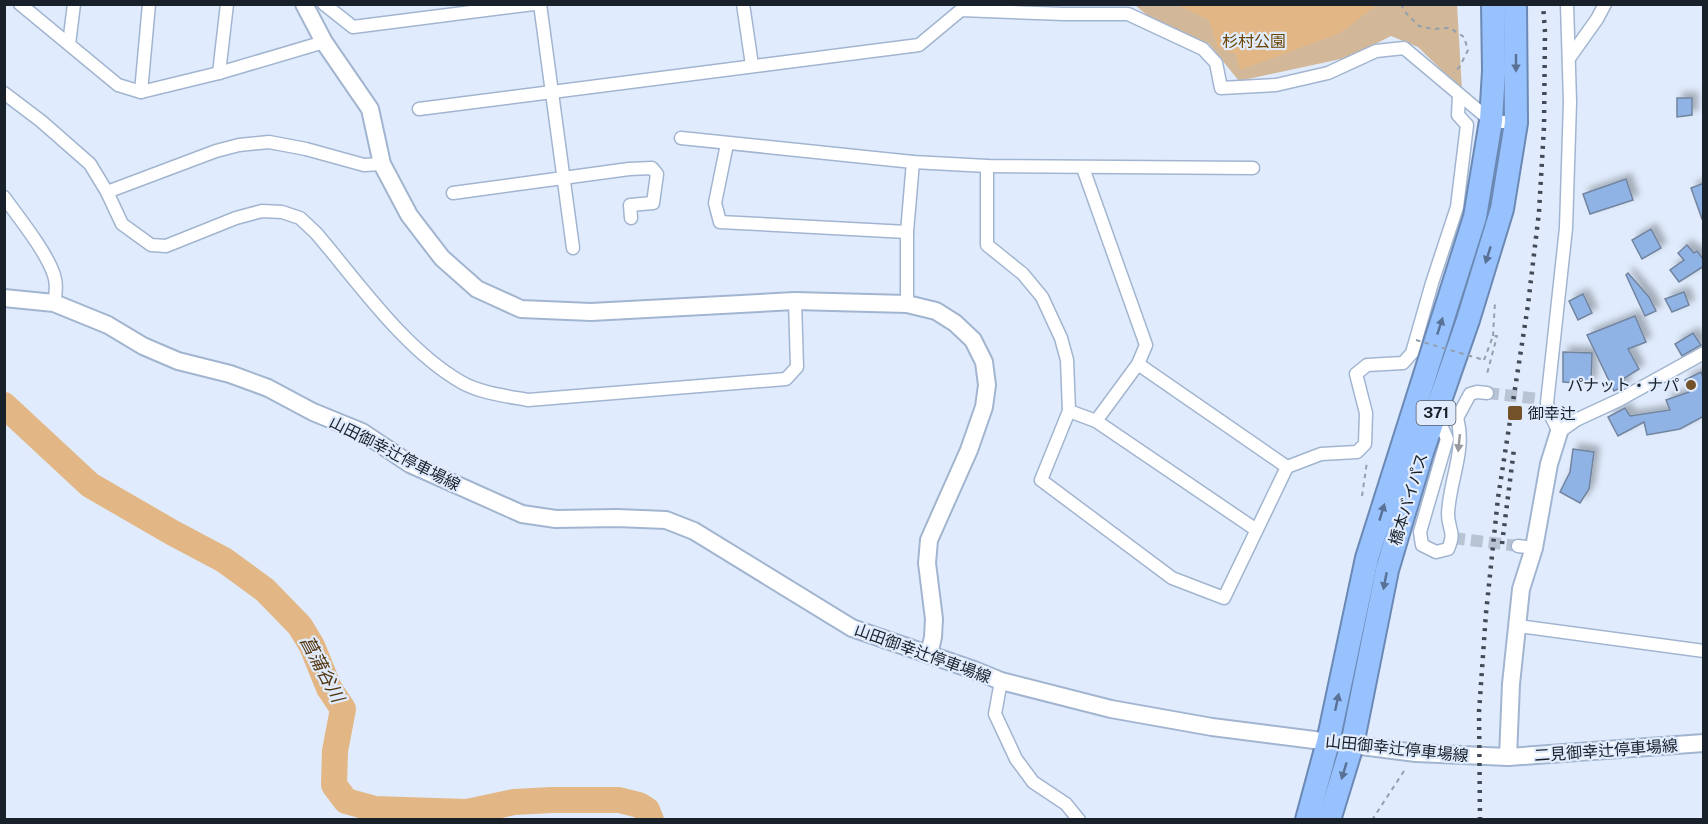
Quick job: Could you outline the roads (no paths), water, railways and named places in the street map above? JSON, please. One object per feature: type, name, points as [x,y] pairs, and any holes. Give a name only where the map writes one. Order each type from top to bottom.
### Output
[{"type":"highway","name":"橋本バイパス","points":[[1307,819],[1328,742],[1367,558],[1475,217],[1491,120],[1494,71],[1492,4]]},
{"type":"highway","name":"橋本バイパス","points":[[1329,819],[1352,745],[1387,570],[1502,209],[1516,123],[1515,4]]},
{"type":"main road","points":[[304,4],[324,42],[370,109],[382,164],[409,215],[442,258],[477,289],[520,309],[591,312],[795,301],[907,304],[936,311],[955,323],[974,340],[984,362],[987,385],[984,407],[969,450],[929,540],[927,563],[934,619],[929,654]]},
{"type":"main road","name":"山田御幸辻停車場線","points":[[6,298],[54,303],[108,325],[143,346],[178,361],[230,374],[268,388],[313,412],[362,432],[410,464],[522,514],[556,519],[666,520],[694,531],[852,628],[1000,681],[1111,709],[1212,727],[1416,753],[1508,757]]},
{"type":"main road","points":[[1508,757],[1511,684],[1526,547],[1559,432]]},
{"type":"main road","name":"二見御幸辻停車場線","points":[[1508,757],[1704,743]]},
{"type":"street","points":[[20,4],[118,85],[141,92],[219,73],[324,42]]},
{"type":"street","points":[[69,44],[74,4]]},
{"type":"street","points":[[141,92],[149,4]]},
{"type":"street","points":[[219,73],[227,4]]},
{"type":"street","points":[[324,4],[353,27],[534,4]]},
{"type":"street","points":[[540,4],[573,248]]},
{"type":"street","points":[[743,4],[752,65]]},
{"type":"street","points":[[1567,4],[1570,102],[1566,228],[1544,401],[1559,432],[1576,420],[1619,400],[1704,353]]},
{"type":"street","points":[[1570,57],[1597,20],[1605,4]]},
{"type":"street","points":[[419,109],[919,45],[958,7],[1064,14],[1124,9],[1203,49],[1216,63],[1221,88],[1276,85],[1328,73],[1376,51],[1404,48],[1491,120],[1516,123]]},
{"type":"street","points":[[4,93],[41,120],[90,164],[107,192],[122,224],[151,244],[166,246],[236,218],[262,211],[282,212],[300,218],[316,233],[413,347],[462,383],[493,393],[528,400],[786,379],[796,367],[795,301]]},
{"type":"street","points":[[987,166],[987,245],[1023,274],[1042,297],[1061,338],[1067,360],[1069,411],[1041,480],[1172,578],[1224,598],[1287,466],[1321,453],[1357,452],[1365,444],[1366,412],[1356,374],[1367,365],[1403,363],[1412,353],[1457,207],[1467,125],[1458,115],[1459,95]]},
{"type":"street","points":[[681,138],[913,162],[987,166],[1253,168]]},
{"type":"street","points":[[107,192],[216,151],[239,145],[269,142],[306,149],[364,165],[382,164]]},
{"type":"street","points":[[727,144],[715,203],[720,222],[907,232]]},
{"type":"street","points":[[907,304],[907,232],[913,162]]},
{"type":"street","points":[[453,193],[652,168],[657,174],[653,203],[630,205],[631,218]]},
{"type":"street","points":[[1083,168],[1146,345],[1138,364],[1096,421]]},
{"type":"street","points":[[4,197],[54,274],[57,288],[54,303]]},
{"type":"street","points":[[1138,364],[1287,466]]},
{"type":"street","points":[[1425,375],[1447,439],[1420,532],[1422,545],[1436,552],[1448,549],[1453,538],[1448,517],[1461,436],[1457,418],[1470,394],[1487,393]]},
{"type":"street","points":[[1418,400],[1457,418]]},
{"type":"street","points":[[1069,411],[1096,421],[1255,529]]},
{"type":"street","points":[[1518,626],[1704,651]]},
{"type":"street","points":[[1000,681],[995,714],[1016,759],[1033,782],[1066,804],[1079,819]]},
{"type":"waterway","name":"菖蒲谷川","points":[[4,405],[90,485],[224,560],[265,590],[300,626],[312,646],[329,688],[343,709],[335,751],[334,785],[346,801],[375,809],[467,812],[514,802],[619,800],[639,805],[647,810],[651,820]]},
{"type":"tunnel","points":[[1487,393],[1540,399]]},
{"type":"tunnel","points":[[1453,538],[1518,546]]},
{"type":"railway","points":[[1480,820],[1479,712],[1486,613],[1498,498],[1528,305],[1539,212],[1544,127],[1543,4]]},
{"type":"railway","points":[[1502,544],[1514,449]]},
{"type":"place","name":"パナット・ナパ","points":[[1691,385]]},
{"type":"place","name":"御幸辻","points":[[1515,413]]},
{"type":"park label","name":"杉村公園","points":[[1254,41]]}]
